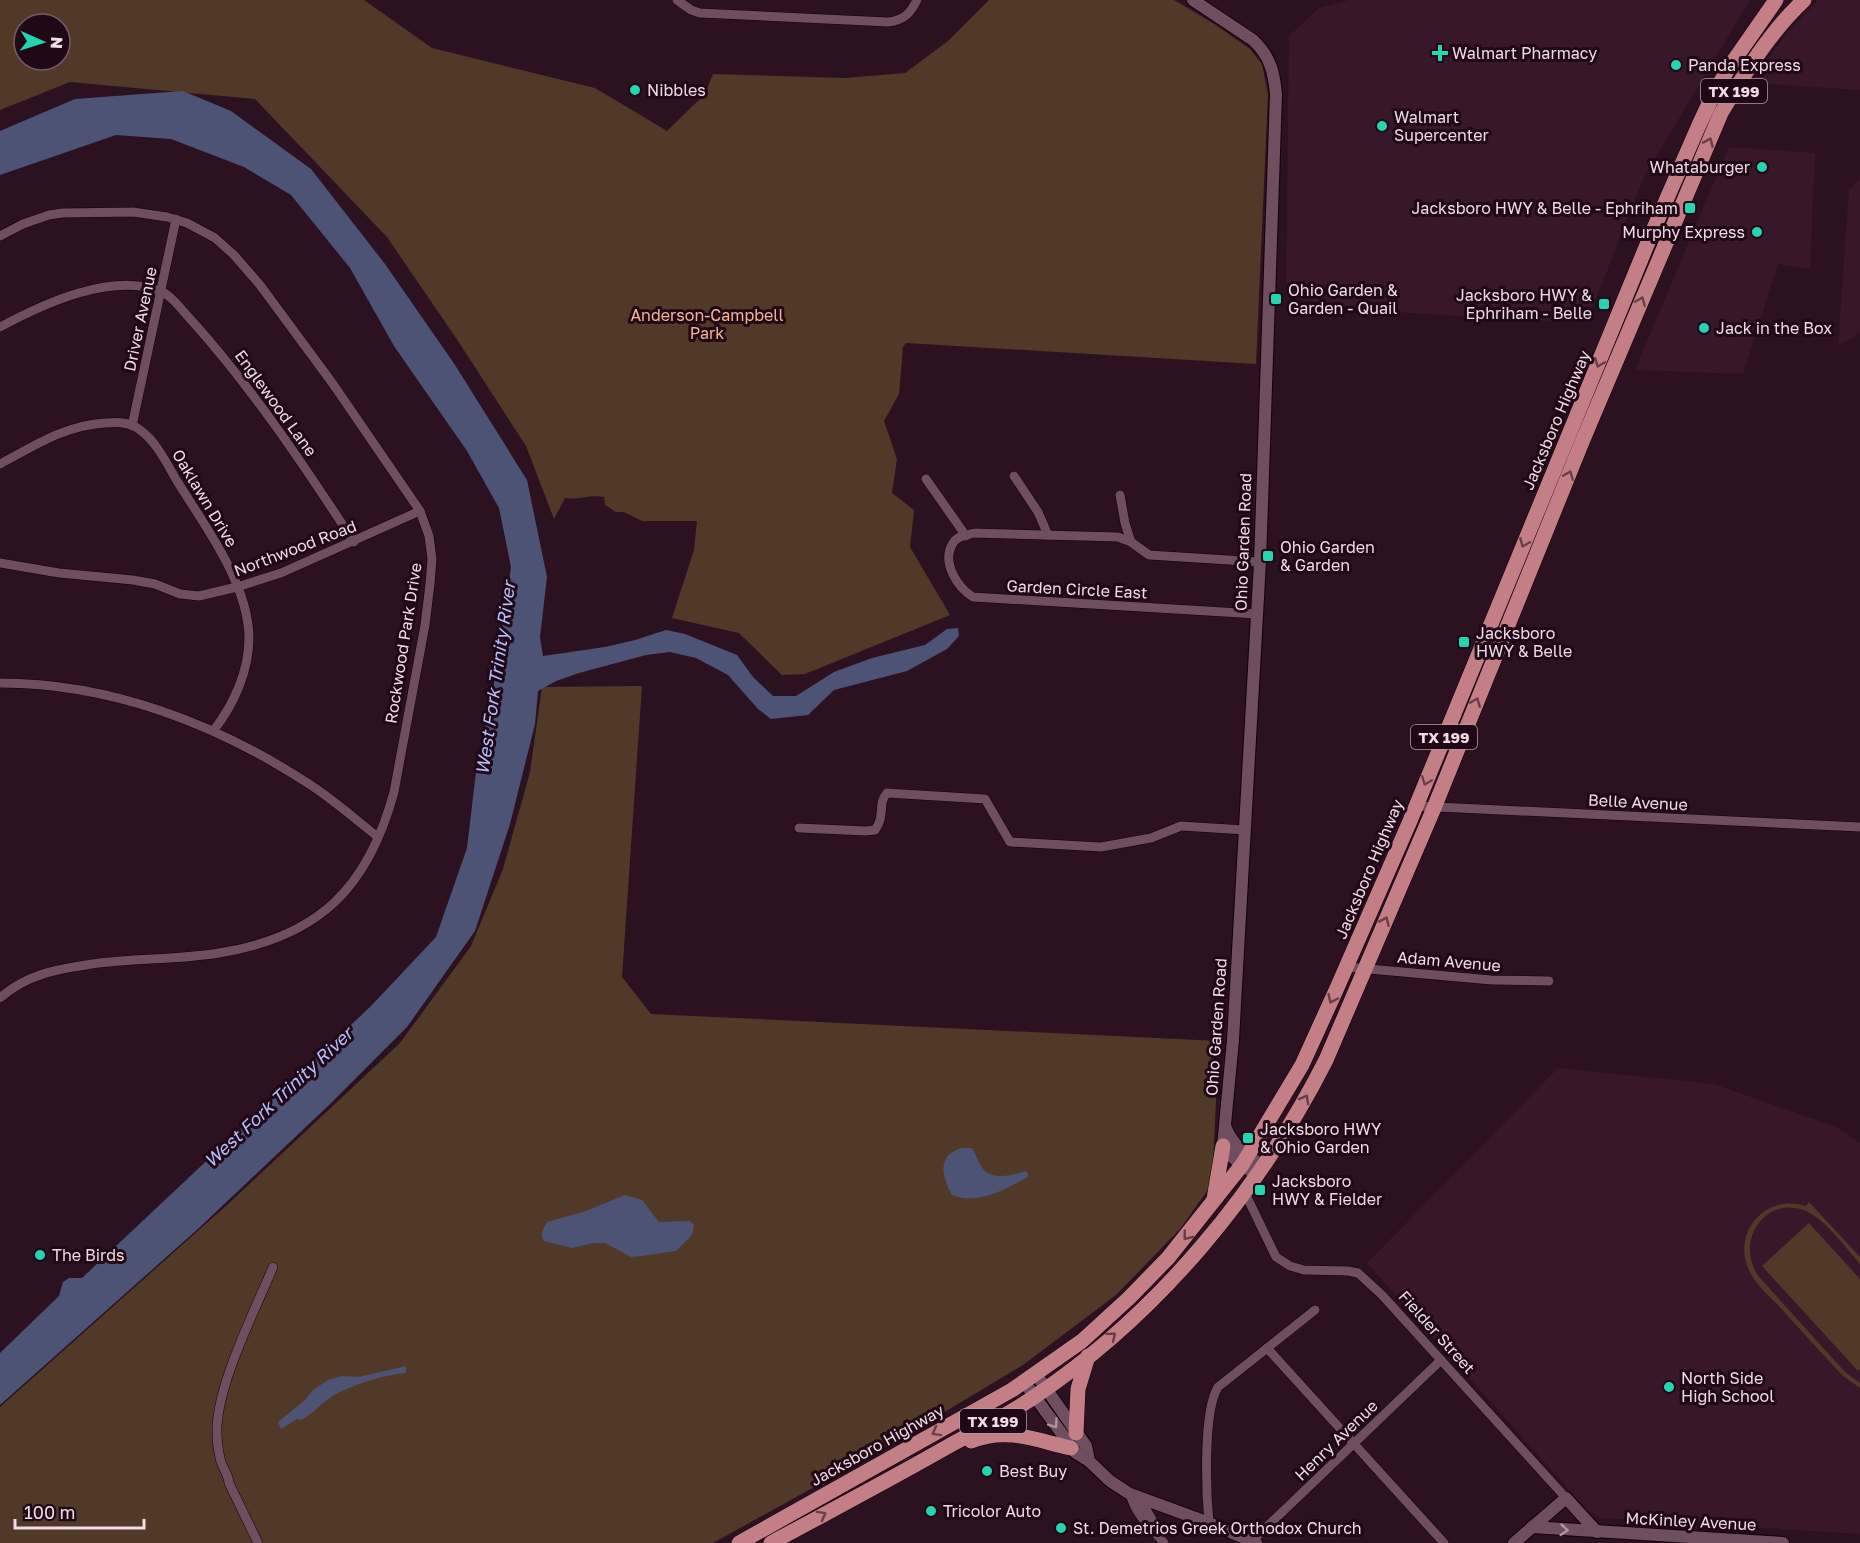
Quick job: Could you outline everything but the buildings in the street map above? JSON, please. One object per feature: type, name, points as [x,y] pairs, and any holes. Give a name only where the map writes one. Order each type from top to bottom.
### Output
[{"type":"main road","name":"Jacksboro Highway","points":[[739,1543],[1030,1378],[1082,1341],[1168,1258],[1245,1161],[1302,1065],[1347,967],[1416,806],[1646,247],[1714,93],[1751,34],[1776,0]]},
{"type":"main road","name":"Jacksboro Highway","points":[[771,1543],[929,1457],[1040,1393],[1143,1309],[1220,1224],[1259,1171],[1306,1098],[1326,1060],[1434,808],[1516,603],[1721,113],[1742,77],[1796,3]]},
{"type":"main road","points":[[1646,247],[1661,254]]},
{"type":"main road","points":[[1502,596],[1516,603]]},
{"type":"main road","points":[[1213,1202],[1223,1146]]},
{"type":"main road","points":[[1076,1433],[1078,1389],[1088,1356]]},
{"type":"main road","points":[[929,1457],[998,1433],[1022,1436],[1071,1448]]},
{"type":"street","points":[[678,0],[691,10],[700,13],[888,22],[904,18],[917,0]]},
{"type":"street","name":"Ohio Garden Road","points":[[1193,0],[1253,40],[1261,48],[1275,76],[1276,94],[1260,562],[1233,1040],[1223,1146]]},
{"type":"street","name":"Rockwood Park Drive","points":[[0,236],[49,214],[133,212],[176,219],[215,238],[234,255],[260,285],[333,384],[420,511],[429,536],[432,559],[430,584],[394,792],[387,818],[354,880],[336,902],[308,923],[251,947],[217,954],[116,960],[56,970],[28,978],[0,998]]},
{"type":"street","name":"Driver Avenue","points":[[132,426],[176,219]]},
{"type":"street","points":[[0,327],[49,303],[90,290],[106,287],[138,287],[162,291]]},
{"type":"street","name":"Englewood Lane","points":[[162,291],[218,350],[316,483],[354,542]]},
{"type":"street","points":[[0,464],[62,431],[93,424],[121,422],[132,426]]},
{"type":"street","name":"Oaklawn Drive","points":[[132,426],[140,430],[155,445],[219,548],[247,616],[248,657],[241,682],[225,716],[214,730]]},
{"type":"street","points":[[1014,476],[1038,512],[1048,535]]},
{"type":"street","points":[[926,479],[966,536],[974,534],[1118,537],[1131,542],[1149,555],[1260,562]]},
{"type":"street","points":[[1120,495],[1131,542]]},
{"type":"street","name":"Northwood Road","points":[[0,563],[60,573],[133,580],[155,584],[180,594],[199,596],[281,573],[420,511]]},
{"type":"street","name":"Garden Circle East","points":[[966,536],[954,542],[949,560],[957,583],[973,597],[1257,614]]},
{"type":"street","points":[[0,683],[27,683],[86,690],[145,704],[214,730],[310,784],[378,837]]},
{"type":"street","points":[[799,828],[875,830],[881,822],[883,798],[887,793],[985,799],[1010,842],[1101,847],[1151,838],[1181,826],[1245,830]]},
{"type":"street","name":"Belle Avenue","points":[[1416,806],[1860,827]]},
{"type":"street","name":"Adam Avenue","points":[[1347,967],[1491,980],[1549,981]]},
{"type":"street","points":[[1225,1125],[1245,1161]]},
{"type":"street","points":[[1223,1146],[1233,1158],[1245,1161],[1259,1171]]},
{"type":"street","name":"Fielder Street","points":[[1244,1191],[1276,1257],[1290,1266],[1304,1270],[1358,1273],[1382,1295],[1597,1532]]},
{"type":"street","points":[[258,1543],[221,1463],[217,1434],[219,1410],[227,1377],[273,1267]]},
{"type":"street","points":[[1209,1523],[1205,1485],[1211,1406],[1214,1394],[1218,1387],[1315,1310]]},
{"type":"street","points":[[1267,1348],[1444,1543]]},
{"type":"street","name":"Henry Avenue","points":[[1254,1542],[1441,1360]]},
{"type":"street","points":[[1030,1378],[1071,1448],[1110,1481],[1135,1496],[1254,1542]]},
{"type":"street","points":[[1040,1393],[1086,1446],[1089,1461]]},
{"type":"street","points":[[1135,1496],[1133,1504],[1148,1527],[1155,1531],[1164,1543]]},
{"type":"street","points":[[1514,1543],[1566,1498]]},
{"type":"street","name":"McKinley Avenue","points":[[1532,1527],[1682,1540],[1783,1543]]},
{"type":"shaded area","points":[[1349,0],[1750,0],[1644,177],[1594,304],[1585,315],[1548,321],[1361,310],[1286,297],[1289,36],[1319,8]]},
{"type":"shaded area","points":[[1818,0],[1860,0],[1860,90],[1751,83],[1785,35]]},
{"type":"shaded area","points":[[1729,147],[1815,153],[1810,269],[1778,264],[1743,374],[1635,370]]},
{"type":"shaded area","points":[[1860,178],[1860,333],[1838,346],[1849,190]]},
{"type":"shaded area","name":"North Side High School","points":[[1558,1068],[1714,1084],[1836,1127],[1860,1143],[1860,1534],[1600,1518],[1588,1511],[1367,1263]]},
{"type":"green space","name":"Anderson-Campbell Park","points":[[0,0],[364,0],[432,48],[595,88],[667,131],[705,94],[713,74],[845,78],[905,73],[948,41],[989,0],[1174,0],[1250,49],[1262,64],[1268,94],[1256,364],[906,343],[903,347],[899,394],[884,421],[897,459],[892,493],[914,510],[910,547],[950,615],[805,674],[782,675],[739,633],[672,618],[694,550],[697,521],[642,521],[624,512],[616,512],[605,505],[604,497],[594,496],[565,498],[554,519],[526,446],[387,237],[255,99],[70,82],[0,110]]},
{"type":"green space","points":[[642,686],[622,977],[651,1014],[1219,1041],[1212,1184],[1180,1229],[1116,1295],[1023,1365],[881,1450],[713,1543],[0,1543],[0,1407],[227,1205],[400,1043],[471,946],[503,869],[530,772],[542,687]]},
{"type":"green space","points":[[1809,1202],[1860,1257],[1860,1264],[1820,1220],[1806,1211],[1791,1208],[1777,1210],[1757,1225],[1750,1251],[1753,1265],[1760,1278],[1846,1373],[1860,1383],[1860,1388],[1843,1376],[1762,1289],[1746,1263],[1745,1241],[1750,1227],[1759,1216],[1775,1206],[1794,1204],[1806,1206]]},
{"type":"green space","points":[[1809,1223],[1860,1279],[1860,1369],[1858,1371],[1762,1266]]},
{"type":"water","name":"West Fork Trinity River","points":[[183,91],[231,111],[311,169],[385,264],[455,365],[527,480],[547,577],[540,637],[543,656],[605,647],[666,630],[685,634],[737,655],[753,677],[773,696],[796,696],[834,672],[872,658],[925,645],[947,629],[958,628],[959,636],[947,649],[907,671],[834,690],[808,715],[771,719],[758,709],[728,675],[696,658],[670,652],[646,655],[579,673],[556,681],[538,691],[535,724],[510,824],[475,931],[407,1027],[328,1106],[199,1228],[0,1405],[0,1353],[59,1296],[63,1282],[69,1278],[82,1278],[371,1006],[436,937],[467,848],[476,772],[496,673],[511,567],[499,508],[467,451],[394,346],[350,268],[291,195],[244,167],[171,139],[116,135],[0,175],[0,131],[75,99]]},
{"type":"water","points":[[962,1148],[972,1148],[981,1166],[989,1174],[1007,1176],[1025,1171],[1028,1177],[991,1195],[972,1199],[952,1195],[943,1167],[948,1156]]},
{"type":"water","points":[[625,1195],[642,1200],[659,1222],[690,1221],[694,1225],[693,1232],[676,1251],[631,1257],[605,1243],[572,1248],[544,1241],[542,1234],[547,1222],[586,1211]]},
{"type":"water","points":[[406,1366],[406,1373],[367,1381],[348,1388],[327,1400],[305,1418],[297,1419],[281,1429],[278,1422],[305,1400],[313,1390],[328,1380],[342,1376],[359,1377]]},
{"type":"place","name":"Walmart Pharmacy","points":[[1440,53]]},
{"type":"place","name":"Panda Express","points":[[1676,65]]},
{"type":"place","name":"Nibbles","points":[[635,90]]},
{"type":"place","name":"Walmart Supercenter","points":[[1382,126]]},
{"type":"place","name":"Whataburger","points":[[1762,167]]},
{"type":"place","name":"Jacksboro HWY & Belle - Ephriham","points":[[1690,208]]},
{"type":"place","name":"Murphy Express","points":[[1757,232]]},
{"type":"place","name":"Ohio Garden & Garden - Quail","points":[[1276,299]]},
{"type":"place","name":"Jacksboro HWY & Ephriham - Belle","points":[[1604,304]]},
{"type":"place","name":"Jack in the Box","points":[[1704,328]]},
{"type":"place","name":"Ohio Garden & Garden","points":[[1268,556]]},
{"type":"place","name":"Jacksboro HWY & Belle","points":[[1464,642]]},
{"type":"place","name":"Jacksboro HWY & Ohio Garden","points":[[1248,1138]]},
{"type":"place","name":"Jacksboro HWY & Fielder","points":[[1260,1190]]},
{"type":"place","name":"The Birds","points":[[40,1255]]},
{"type":"place","name":"North Side High School","points":[[1669,1387]]},
{"type":"place","name":"Best Buy","points":[[987,1471]]},
{"type":"place","name":"Tricolor Auto","points":[[931,1511]]},
{"type":"place","name":"St. Demetrios Greek Orthodox Church","points":[[1061,1528]]}]
